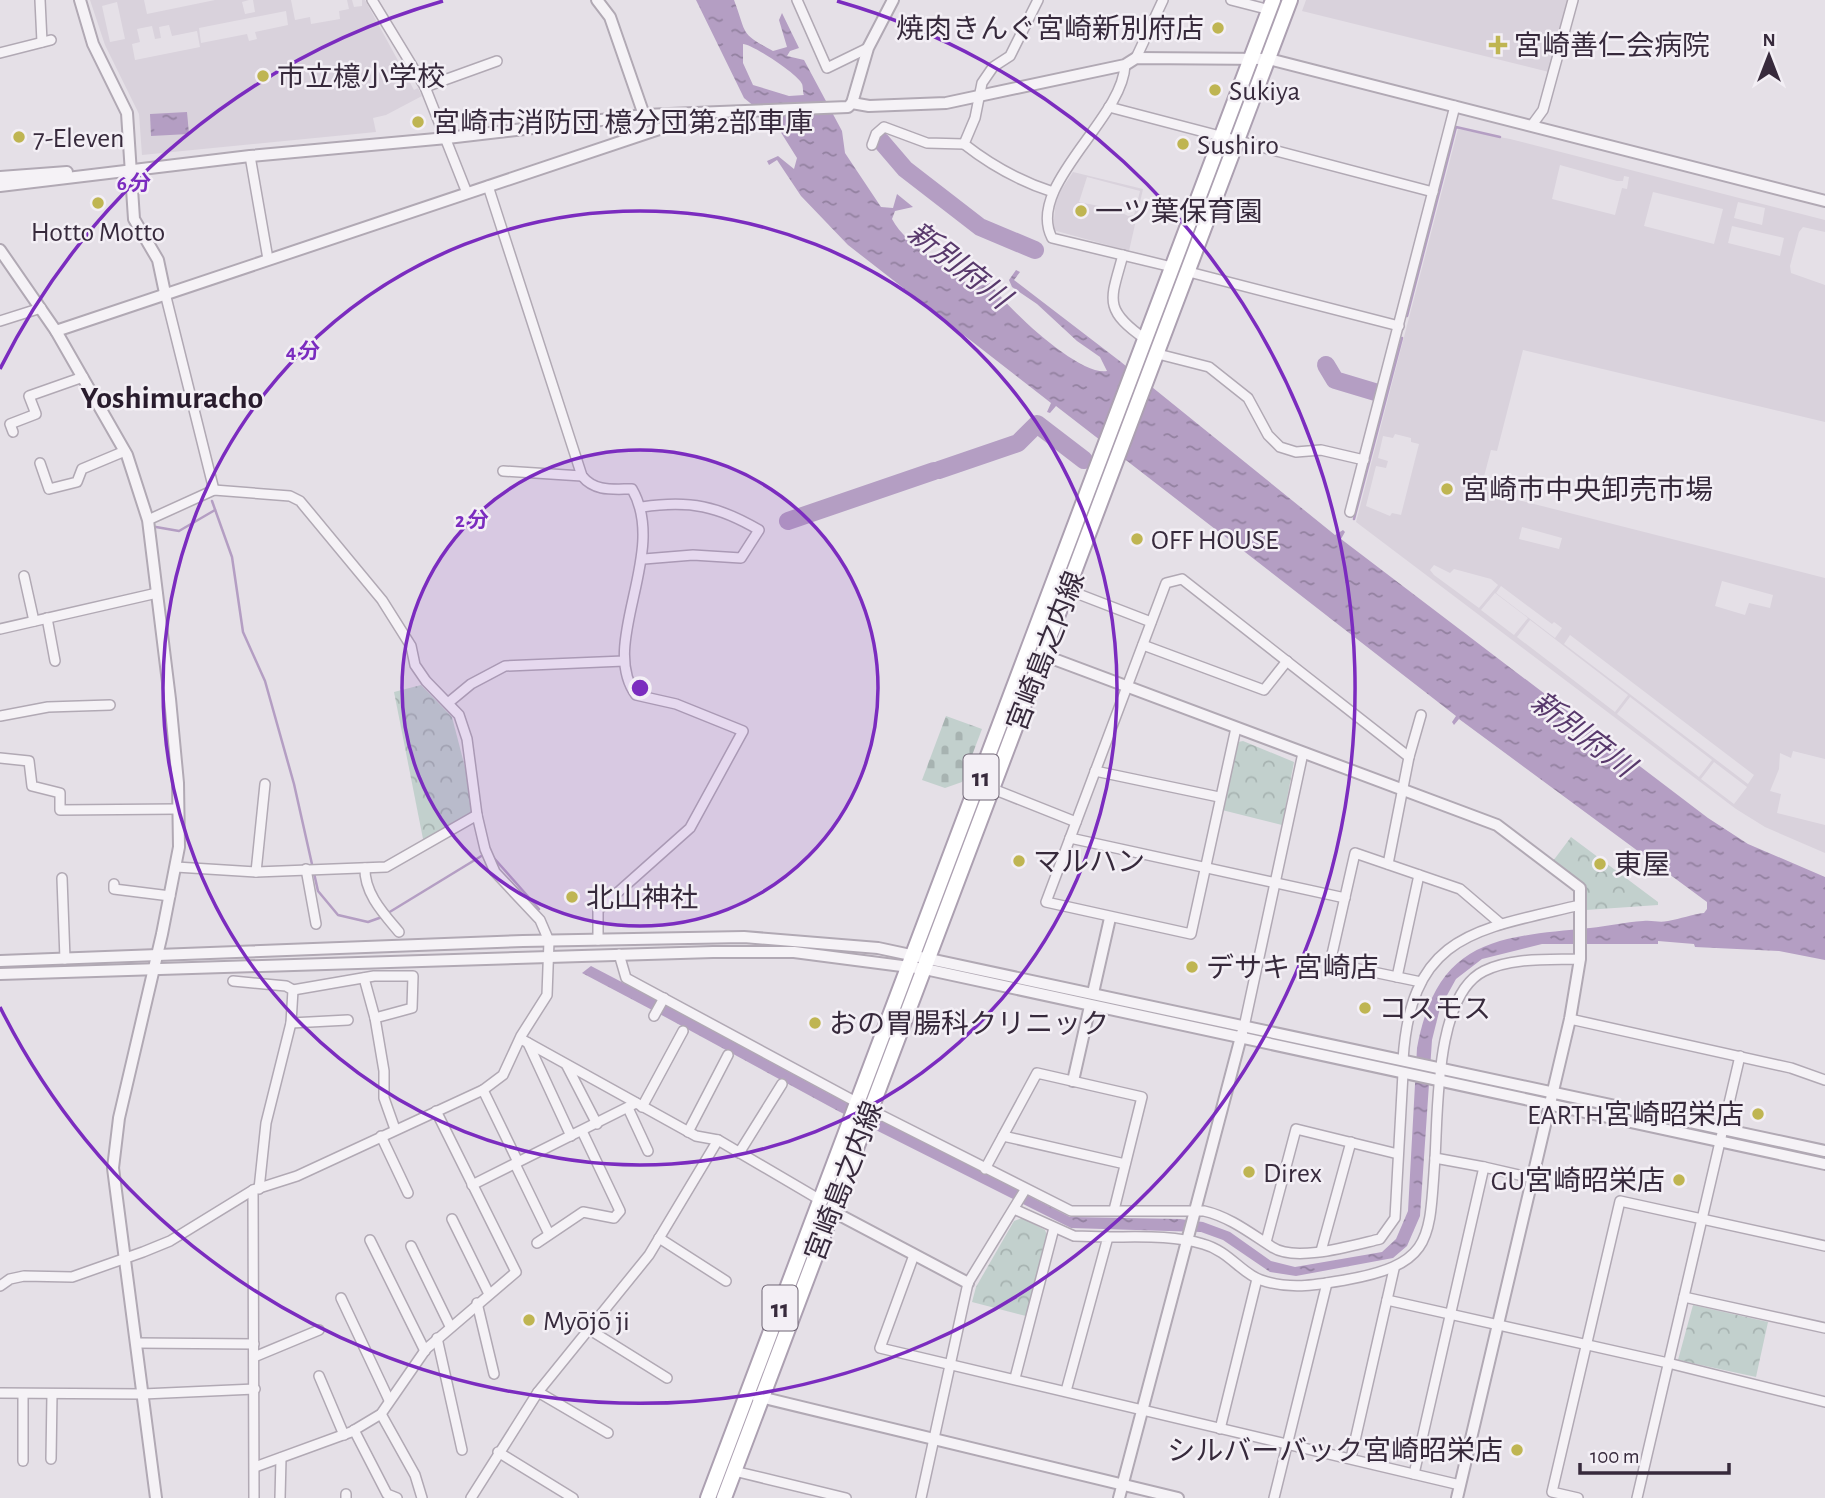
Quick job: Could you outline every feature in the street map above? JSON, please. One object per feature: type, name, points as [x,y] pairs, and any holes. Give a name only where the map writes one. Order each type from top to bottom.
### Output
[{"type":"main road","name":"宮崎島之内線","points":[[862,1113],[927,964],[1290,0]]},
{"type":"main road","name":"宮崎島之内線","points":[[708,1498],[754,1396],[827,1206],[862,1113],[912,962],[1272,5]]},
{"type":"main road","name":"宮崎島之内線","points":[[724,1498],[754,1396]]},
{"type":"street","points":[[0,53],[46,41],[40,0]]},
{"type":"street","points":[[80,0],[93,44],[127,113],[134,219],[158,260],[214,490]]},
{"type":"street","points":[[373,0],[425,88],[467,193]]},
{"type":"street","points":[[597,0],[610,17],[644,115]]},
{"type":"street","points":[[797,0],[827,68],[868,48]]},
{"type":"street","points":[[850,105],[868,48],[893,0]]},
{"type":"street","points":[[964,144],[969,136],[986,75],[1010,56],[1038,0]]},
{"type":"street","points":[[1136,58],[1163,0]]},
{"type":"street","points":[[1231,0],[1272,5]]},
{"type":"street","points":[[1532,125],[1543,110],[1573,0]]},
{"type":"street","points":[[0,177],[132,169],[447,138],[644,115],[850,105],[907,105],[978,98],[1125,65],[1136,58],[1251,58],[1269,59],[1825,201]]},
{"type":"street","points":[[425,88],[497,61]]},
{"type":"street","points":[[1125,65],[1125,79],[1053,192],[1047,228],[1052,238],[1172,267]]},
{"type":"street","points":[[1350,512],[1455,106]]},
{"type":"street","points":[[1109,107],[1433,192]]},
{"type":"street","points":[[57,331],[708,113]]},
{"type":"street","points":[[872,145],[876,134],[884,127],[927,143],[964,144],[997,168],[1026,183],[1053,192]]},
{"type":"street","points":[[250,156],[268,259]]},
{"type":"street","points":[[0,186],[113,174],[132,169]]},
{"type":"street","points":[[488,186],[582,476],[589,485],[601,489],[632,489],[642,507],[644,559],[638,574],[624,661],[630,687],[636,695],[676,704],[743,731],[690,828],[598,910],[598,940]]},
{"type":"street","points":[[0,250],[57,331],[125,451],[148,520],[171,713],[178,809],[176,867],[113,1150],[156,1498]]},
{"type":"street","points":[[1123,255],[1111,299],[1112,307],[1145,339]]},
{"type":"street","points":[[1189,272],[1399,326]]},
{"type":"street","points":[[0,321],[41,308]]},
{"type":"street","points":[[1156,359],[1209,368],[1248,398],[1268,435],[1280,447],[1296,452],[1321,450],[1364,460]]},
{"type":"street","points":[[12,432],[10,424],[36,414],[29,396],[83,377]]},
{"type":"street","points":[[40,463],[50,489],[77,482],[82,469],[125,451]]},
{"type":"street","points":[[503,471],[582,476]]},
{"type":"street","points":[[0,1286],[10,1279],[24,1276],[72,1277],[170,1241],[256,1190],[297,1176],[483,1090],[503,1075],[547,995],[549,941],[540,920],[495,872],[485,849],[477,815],[467,739],[459,715],[436,694],[415,665],[411,646],[382,600],[306,507],[290,496],[214,490],[148,520]]},
{"type":"street","points":[[642,507],[668,503],[720,509],[759,530],[741,558],[684,555],[644,559]]},
{"type":"street","points":[[24,576],[34,621]]},
{"type":"street","points":[[1236,727],[1191,934],[1046,902],[1166,583],[1182,579],[1409,757]]},
{"type":"street","points":[[1068,590],[1152,622]]},
{"type":"street","points":[[0,629],[157,593]]},
{"type":"street","points":[[47,618],[55,661]]},
{"type":"street","points":[[1143,645],[1264,690],[1287,661]]},
{"type":"street","points":[[1044,655],[1497,825],[1580,888],[1580,959],[1570,1019],[1457,1498]]},
{"type":"street","points":[[448,704],[471,684],[505,666],[624,661]]},
{"type":"street","points":[[0,716],[48,707],[110,705]]},
{"type":"street","points":[[1388,864],[1409,757],[1421,715]]},
{"type":"street","points":[[1119,1498],[1242,1032],[1303,753]]},
{"type":"street","points":[[0,758],[29,761],[32,786],[60,793],[60,810],[178,809]]},
{"type":"street","points":[[1095,771],[1219,797]]},
{"type":"street","points":[[256,872],[265,784]]},
{"type":"street","points":[[993,789],[1076,822]]},
{"type":"street","points":[[176,867],[256,872],[386,867],[477,815]]},
{"type":"street","points":[[1070,838],[1345,898]]},
{"type":"street","points":[[1421,982],[1331,962],[1355,853],[1460,889],[1502,924]]},
{"type":"street","points":[[365,868],[370,890],[385,915],[400,932]]},
{"type":"street","points":[[310,869],[316,924]]},
{"type":"street","points":[[1397,977],[1419,875]]},
{"type":"street","points":[[62,878],[65,959]]},
{"type":"street","points":[[114,884],[114,889],[170,896]]},
{"type":"street","points":[[1406,1061],[1408,1023],[1421,982],[1446,949],[1470,934],[1580,905]]},
{"type":"street","points":[[1093,993],[1110,918]]},
{"type":"street","points":[[0,974],[155,962],[549,941],[744,937],[878,948],[912,962]]},
{"type":"street","points":[[0,961],[65,959],[155,962],[794,952],[912,962],[1093,993],[1406,1074],[1825,1164]]},
{"type":"street","points":[[619,954],[626,978],[862,1113],[1071,1212],[1114,1210],[1217,1214],[1289,1253],[1321,1251],[1380,1239],[1395,1218],[1406,1074]]},
{"type":"street","points":[[1016,1207],[1074,1236],[1189,1237],[1224,1252],[1257,1279],[1292,1287],[1327,1283],[1394,1269],[1408,1262],[1424,1238],[1431,1211],[1436,1158],[1438,1081],[1451,1015],[1461,993],[1476,976],[1501,965],[1580,959]]},
{"type":"street","points":[[927,964],[1090,1006],[1406,1061],[1825,1151]]},
{"type":"street","points":[[233,981],[286,986],[293,990],[364,978],[412,976],[412,1008],[375,1018]]},
{"type":"street","points":[[364,978],[375,1018],[384,1072],[384,1098],[394,1129]]},
{"type":"street","points":[[254,1498],[256,1190],[266,1123],[291,1023],[293,990]]},
{"type":"street","points":[[654,1016],[664,998]]},
{"type":"street","points":[[1073,1081],[1090,1006]]},
{"type":"street","points":[[1570,1019],[1791,1068],[1825,1080]]},
{"type":"street","points":[[291,1023],[348,1020]]},
{"type":"street","points":[[472,1185],[636,1106],[683,1031]]},
{"type":"street","points":[[524,1040],[636,1106],[688,1132],[718,1140],[827,1206],[968,1283]]},
{"type":"street","points":[[524,1040],[571,1136]]},
{"type":"street","points":[[688,1132],[728,1055]]},
{"type":"street","points":[[1637,1498],[1740,1056]]},
{"type":"street","points":[[567,1064],[597,1124]]},
{"type":"street","points":[[985,1169],[1037,1073],[1142,1097],[1114,1210]]},
{"type":"street","points":[[739,1153],[782,1084]]},
{"type":"street","points":[[483,1090],[550,1234]]},
{"type":"street","points":[[636,1106],[648,1151]]},
{"type":"street","points":[[255,1467],[355,1430],[381,1414],[389,1399],[437,1338],[516,1272],[436,1111]]},
{"type":"street","points":[[1266,1242],[1296,1129],[1398,1154]]},
{"type":"street","points":[[537,1243],[583,1212],[614,1218],[621,1211],[582,1131]]},
{"type":"street","points":[[381,1136],[408,1193]]},
{"type":"street","points":[[1003,1136],[1125,1164]]},
{"type":"street","points":[[471,1498],[538,1392],[590,1330],[659,1238],[718,1140]]},
{"type":"street","points":[[1321,1251],[1351,1142]]},
{"type":"street","points":[[1436,1158],[1532,1178]]},
{"type":"street","points":[[1414,1474],[1484,1167]]},
{"type":"street","points":[[921,1498],[968,1283],[1025,1190]]},
{"type":"street","points":[[1578,1498],[1552,1492],[1620,1201],[1825,1246]]},
{"type":"street","points":[[452,1219],[489,1294]]},
{"type":"street","points":[[1015,1378],[1054,1228]]},
{"type":"street","points":[[1066,1391],[1108,1237]]},
{"type":"street","points":[[659,1238],[726,1281]]},
{"type":"street","points":[[370,1240],[425,1351]]},
{"type":"street","points":[[411,1246],[450,1326]]},
{"type":"street","points":[[914,1255],[880,1348],[1460,1485]]},
{"type":"street","points":[[1351,1458],[1394,1269]]},
{"type":"street","points":[[1220,1429],[1257,1279]]},
{"type":"street","points":[[1274,1498],[1327,1283]]},
{"type":"street","points":[[1684,1297],[1825,1328]]},
{"type":"street","points":[[341,1298],[389,1399]]},
{"type":"street","points":[[1387,1300],[1668,1363],[1825,1402]]},
{"type":"street","points":[[477,1303],[494,1374]]},
{"type":"street","points":[[254,1357],[319,1330]]},
{"type":"street","points":[[590,1330],[667,1378]]},
{"type":"street","points":[[437,1338],[463,1450]]},
{"type":"street","points":[[137,1343],[254,1345]]},
{"type":"street","points":[[318,1376],[344,1434]]},
{"type":"street","points":[[0,1394],[143,1394],[255,1389]]},
{"type":"street","points":[[538,1392],[608,1433]]},
{"type":"street","points":[[23,1394],[23,1461]]},
{"type":"street","points":[[51,1459],[52,1394]]},
{"type":"street","points":[[754,1396],[1178,1498]]},
{"type":"street","points":[[381,1414],[415,1475],[422,1498]]},
{"type":"street","points":[[355,1430],[387,1494],[397,1498]]},
{"type":"street","points":[[498,1452],[573,1498]]},
{"type":"street","points":[[280,1498],[281,1458]]},
{"type":"street","points":[[734,1471],[820,1495],[846,1498]]},
{"type":"shaded area","name":"市立檍小学校","points":[[90,0],[144,0],[147,14],[215,0],[249,0],[242,2],[245,14],[255,12],[253,0],[291,0],[295,20],[310,17],[311,24],[340,19],[339,11],[349,9],[347,0],[352,0],[354,7],[362,6],[362,0],[365,0],[414,90],[418,88],[422,96],[386,115],[373,118],[376,132],[142,155],[139,114],[105,45]],"holes":[[[117,2],[125,39],[110,42],[102,6]],[[286,11],[288,25],[255,32],[257,39],[249,41],[247,34],[201,43],[199,28]],[[169,25],[172,36],[197,31],[200,47],[135,60],[132,44],[140,42],[137,29],[152,26],[155,39],[161,38],[159,27]]]},
{"type":"shaded area","name":"宮崎善仁会病院","points":[[1306,0],[1568,0],[1549,72],[1302,11]]},
{"type":"shaded area","name":"宮崎市中央卸売市場","points":[[1458,129],[1510,139],[1825,220],[1825,232],[1803,227],[1799,232],[1790,266],[1791,273],[1825,285],[1825,422],[1523,350],[1497,451],[1491,450],[1482,484],[1488,486],[1487,492],[1825,578],[1825,759],[1793,751],[1791,758],[1780,753],[1779,769],[1770,791],[1781,794],[1777,813],[1825,825],[1825,853],[1765,827],[1736,809],[1356,522]],"holes":[[[1560,165],[1617,181],[1623,181],[1624,176],[1629,177],[1627,189],[1622,188],[1615,215],[1552,199]],[[1653,192],[1723,209],[1714,244],[1644,226]],[[1738,202],[1765,208],[1762,225],[1734,218]],[[1732,226],[1784,238],[1780,256],[1728,243]],[[1395,434],[1411,438],[1411,442],[1419,444],[1401,515],[1392,513],[1390,516],[1366,506],[1376,466],[1386,468],[1388,461],[1378,458],[1383,436],[1393,438]],[[1522,527],[1562,538],[1559,549],[1519,539]],[[1434,565],[1450,573],[1454,569],[1491,579],[1498,585],[1479,608],[1434,575],[1430,570]],[[1722,581],[1773,595],[1770,608],[1749,603],[1745,615],[1715,606]],[[1501,586],[1552,624],[1554,622],[1562,628],[1555,638],[1496,593]],[[1495,593],[1528,618],[1514,635],[1481,610]],[[1530,620],[1628,695],[1615,712],[1517,637]],[[1570,635],[1754,775],[1748,784],[1564,644]],[[1630,697],[1712,760],[1699,777],[1617,714]],[[1714,762],[1747,787],[1734,804],[1701,779]]]},
{"type":"shaded area","name":"一ツ葉保育園","points":[[1073,172],[1143,189],[1129,251],[1053,230],[1056,198]],"holes":[[[1087,177],[1140,191],[1134,215],[1128,216],[1117,210],[1116,214],[1109,212],[1109,208],[1079,202]]]},
{"type":"green space","points":[[421,685],[452,717],[467,775],[471,812],[458,825],[424,844],[394,692]]},
{"type":"green space","points":[[946,716],[982,729],[962,782],[945,788],[922,780]]},
{"type":"green space","points":[[1243,741],[1294,762],[1282,825],[1222,810],[1238,742]]},
{"type":"green space","points":[[1571,837],[1658,902],[1658,905],[1586,910],[1586,887],[1553,861]]},
{"type":"green space","points":[[1022,1218],[1045,1230],[1047,1235],[1026,1316],[972,1302],[976,1287],[1014,1221]]},
{"type":"green space","points":[[1693,1305],[1768,1322],[1756,1377],[1678,1360]]},
{"type":"water","points":[[696,0],[734,0],[749,36],[773,51],[787,47],[779,20],[782,13],[799,48],[790,51],[787,56],[804,60],[842,131],[845,153],[881,207],[893,208],[897,194],[913,207],[895,211],[892,219],[899,230],[918,248],[972,288],[990,283],[1026,322],[1061,351],[1094,370],[1107,371],[1100,357],[1077,341],[1037,304],[1012,287],[1009,280],[1016,270],[1020,272],[1014,280],[1121,362],[1335,535],[1343,530],[1345,532],[1341,539],[1708,818],[1748,844],[1825,877],[1825,960],[1779,951],[1695,947],[1694,944],[1658,941],[1658,944],[1542,944],[1482,959],[1456,979],[1440,1008],[1432,1040],[1420,1216],[1407,1246],[1393,1258],[1296,1276],[1270,1272],[1223,1240],[1201,1232],[1071,1228],[838,1111],[656,1012],[662,1003],[826,1092],[1070,1217],[1180,1219],[1203,1222],[1230,1232],[1271,1261],[1295,1267],[1382,1252],[1396,1239],[1408,1211],[1417,1048],[1426,1012],[1439,985],[1455,965],[1475,951],[1499,941],[1526,935],[1636,922],[1665,922],[1704,913],[1707,909],[1707,902],[1459,719],[1454,725],[1452,722],[1456,716],[1223,535],[1218,540],[1215,538],[1219,532],[1056,406],[1050,413],[1047,412],[1051,403],[848,245],[801,196],[777,160],[769,165],[767,161],[778,156],[794,169],[797,158],[775,123],[744,98]],"holes":[[[743,44],[793,74],[802,84],[804,95],[789,96],[753,85],[743,63]]]},
{"type":"water","points":[[187,112],[189,134],[151,136],[150,114]]},
{"type":"water","points":[[591,966],[660,1002],[654,1011],[582,973]]},
{"type":"waterway","name":"新別府川","points":[[1407,316],[1456,127],[1500,137]]},
{"type":"waterway","name":"新別府川","points":[[881,141],[905,169],[980,227],[1035,250]]},
{"type":"waterway","name":"新別府川","points":[[1354,519],[1402,338]]},
{"type":"waterway","name":"新別府川","points":[[1326,365],[1335,380],[1375,392]]},
{"type":"waterway","name":"新別府川","points":[[939,470],[1018,443],[1037,424],[1084,460]]},
{"type":"waterway","name":"新別府川","points":[[788,521],[934,471]]},
{"type":"waterway","points":[[212,501],[232,557],[243,632],[265,681],[294,784],[318,891],[338,915],[368,922],[382,917]]},
{"type":"waterway","points":[[156,527],[179,531],[215,510]]},
{"type":"waterway","points":[[388,913],[483,855]]},
{"type":"waterway","points":[[493,857],[539,909]]},
{"type":"place","name":"焼肉きんぐ宮崎新別府店","points":[[1218,28]]},
{"type":"place","name":"宮崎善仁会病院","points":[[1498,45]]},
{"type":"place","name":"市立檍小学校","points":[[263,76]]},
{"type":"place","name":"Sukiya","points":[[1215,90]]},
{"type":"place","name":"宮崎市消防団 檍分団第2部車庫","points":[[418,122]]},
{"type":"place","name":"7-Eleven","points":[[19,137]]},
{"type":"place","name":"Sushiro","points":[[1183,144]]},
{"type":"place","name":"Hotto Motto","points":[[98,203]]},
{"type":"place","name":"一ツ葉保育園","points":[[1081,211]]},
{"type":"place","name":"宮崎市中央卸売市場","points":[[1447,489]]},
{"type":"place","name":"OFF HOUSE","points":[[1137,539]]},
{"type":"place","name":"マルハン","points":[[1019,861]]},
{"type":"place","name":"東屋","points":[[1600,864]]},
{"type":"place","name":"北山神社","points":[[572,897]]},
{"type":"place","name":"デサキ 宮崎店","points":[[1192,967]]},
{"type":"place","name":"コスモス","points":[[1365,1008]]},
{"type":"place","name":"おの胃腸科クリニック","points":[[815,1023]]},
{"type":"place","name":"EARTH宮崎昭栄店","points":[[1758,1114]]},
{"type":"place","name":"Direx","points":[[1249,1172]]},
{"type":"place","name":"GU宮崎昭栄店","points":[[1679,1180]]},
{"type":"place","name":"Myōjō ji","points":[[529,1320]]},
{"type":"place","name":"シルバーバック宮崎昭栄店","points":[[1517,1450]]},
{"type":"district","name":"Yoshimuracho","points":[[172,397]]}]
